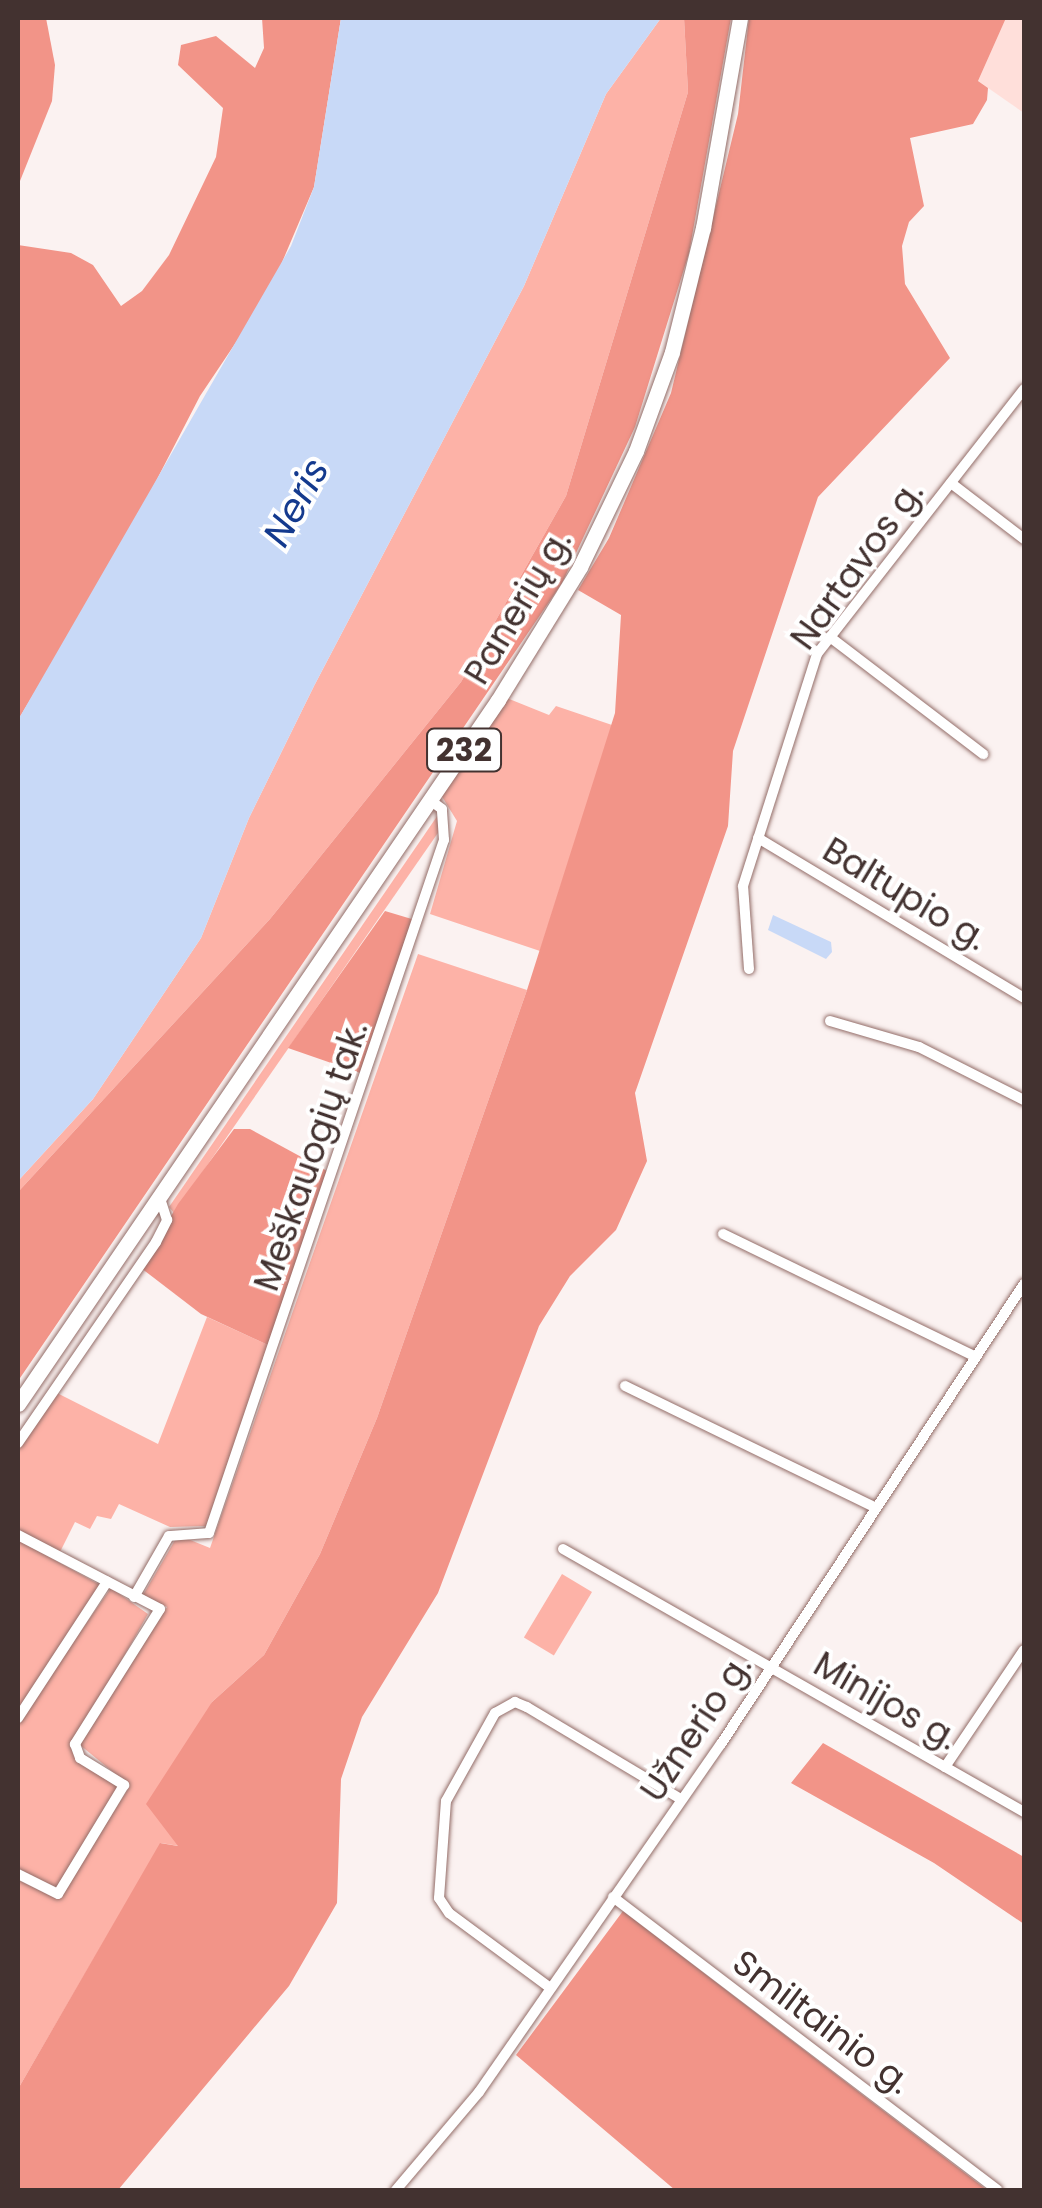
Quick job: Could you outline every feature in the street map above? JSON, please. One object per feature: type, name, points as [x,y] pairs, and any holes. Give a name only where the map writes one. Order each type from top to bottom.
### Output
[{"type":"main road","name":"Panerių g.","points":[[18,1404],[430,800],[580,566],[659,394],[703,228],[740,18]]},
{"type":"street","name":"Nartavos g.","points":[[750,969],[743,886],[818,654],[1024,389]]},
{"type":"street","points":[[951,483],[1024,539]]},
{"type":"street","points":[[830,637],[983,754]]},
{"type":"street","name":"Meškauogių tak.","points":[[134,1597],[169,1536],[209,1533],[444,840],[442,809],[430,800]]},
{"type":"street","name":"Baltupio g.","points":[[758,838],[1024,998]]},
{"type":"street","points":[[830,1022],[918,1047],[1024,1100]]},
{"type":"street","points":[[18,1442],[156,1242],[166,1220],[160,1198]]},
{"type":"street","points":[[723,1234],[976,1356]]},
{"type":"street","name":"Užnerio g.","points":[[396,2190],[479,2092],[772,1666],[1024,1284]]},
{"type":"street","points":[[625,1386],[876,1508]]},
{"type":"street","points":[[18,1535],[160,1609],[76,1739],[80,1758],[124,1785],[58,1894],[18,1874]]},
{"type":"street","name":"Minijos g.","points":[[564,1549],[1024,1812]]},
{"type":"street","points":[[18,1718],[107,1582]]},
{"type":"street","points":[[945,1767],[1024,1650]]},
{"type":"street","points":[[549,1987],[449,1914],[439,1898],[446,1800],[495,1713],[514,1702],[527,1708],[681,1799]]},
{"type":"street","name":"Smiltainio g.","points":[[613,1897],[997,2190]]},
{"type":"shaded area","points":[[18,18],[46,18],[55,65],[52,101],[18,186]]},
{"type":"shaded area","points":[[262,18],[341,18],[314,187],[269,293],[200,396],[122,547],[18,720],[18,245],[71,253],[93,265],[121,306],[142,291],[169,255],[216,157],[223,108],[178,65],[181,45],[216,36],[255,68],[264,48]]},
{"type":"shaded area","points":[[661,18],[684,18],[688,92],[566,496],[461,682],[270,919],[18,1192],[18,1181],[93,1099],[201,938],[249,818],[314,686],[524,286],[606,94]]},
{"type":"shaded area","points":[[684,18],[731,18],[689,253],[635,427],[562,583],[18,1381],[18,1192],[270,919],[461,682],[566,496],[688,92]]},
{"type":"shaded area","points":[[749,18],[1006,18],[978,81],[988,88],[987,100],[973,124],[910,138],[924,206],[909,222],[902,246],[905,284],[950,358],[818,497],[733,751],[728,826],[635,1093],[647,1161],[616,1230],[570,1276],[539,1326],[438,1593],[362,1717],[341,1779],[337,1903],[289,1986],[118,2190],[18,2190],[18,2089],[160,1843],[178,1846],[146,1804],[212,1702],[264,1655],[320,1554],[377,1418],[527,990],[615,713],[621,615],[578,590],[609,538],[671,393],[738,114]]},
{"type":"shaded area","points":[[1006,18],[1024,18],[1024,113],[978,81]]},
{"type":"shaded area","points":[[507,698],[549,715],[556,706],[612,725],[540,951],[430,914],[457,821],[441,795]]},
{"type":"shaded area","points":[[440,812],[440,830],[174,1213],[169,1207]]},
{"type":"shaded area","points":[[385,911],[415,920],[363,1074],[288,1048]]},
{"type":"shaded area","points":[[418,954],[527,990],[377,1418],[320,1554],[264,1655],[212,1702],[166,1827],[179,1846],[161,1843],[18,2089],[18,1880],[58,1899],[130,1786],[80,1745],[167,1607],[143,1595],[178,1535],[210,1548]]},
{"type":"shaded area","points":[[234,1129],[250,1129],[329,1172],[268,1345],[201,1314],[141,1268],[178,1204]]},
{"type":"shaded area","points":[[207,1317],[268,1345],[206,1526],[170,1527],[119,1504],[111,1519],[97,1516],[90,1529],[75,1522],[60,1552],[18,1530],[18,1450],[57,1393],[158,1444]]},
{"type":"shaded area","points":[[18,1540],[100,1585],[18,1709]]},
{"type":"shaded area","points":[[562,1574],[592,1592],[554,1655],[524,1637]]},
{"type":"shaded area","points":[[111,1588],[148,1614],[72,1747],[118,1786],[55,1890],[18,1870],[18,1721]]},
{"type":"shaded area","points":[[823,1743],[1024,1857],[1024,1924],[934,1863],[791,1783]]},
{"type":"shaded area","points":[[623,1911],[987,2190],[675,2190],[516,2055]]},
{"type":"water","name":"Neris","points":[[341,18],[661,18],[606,94],[524,286],[314,686],[249,818],[201,938],[93,1099],[18,1181],[18,720],[291,246],[314,187]]},
{"type":"water","points":[[773,915],[831,942],[832,952],[826,959],[768,930]]}]
